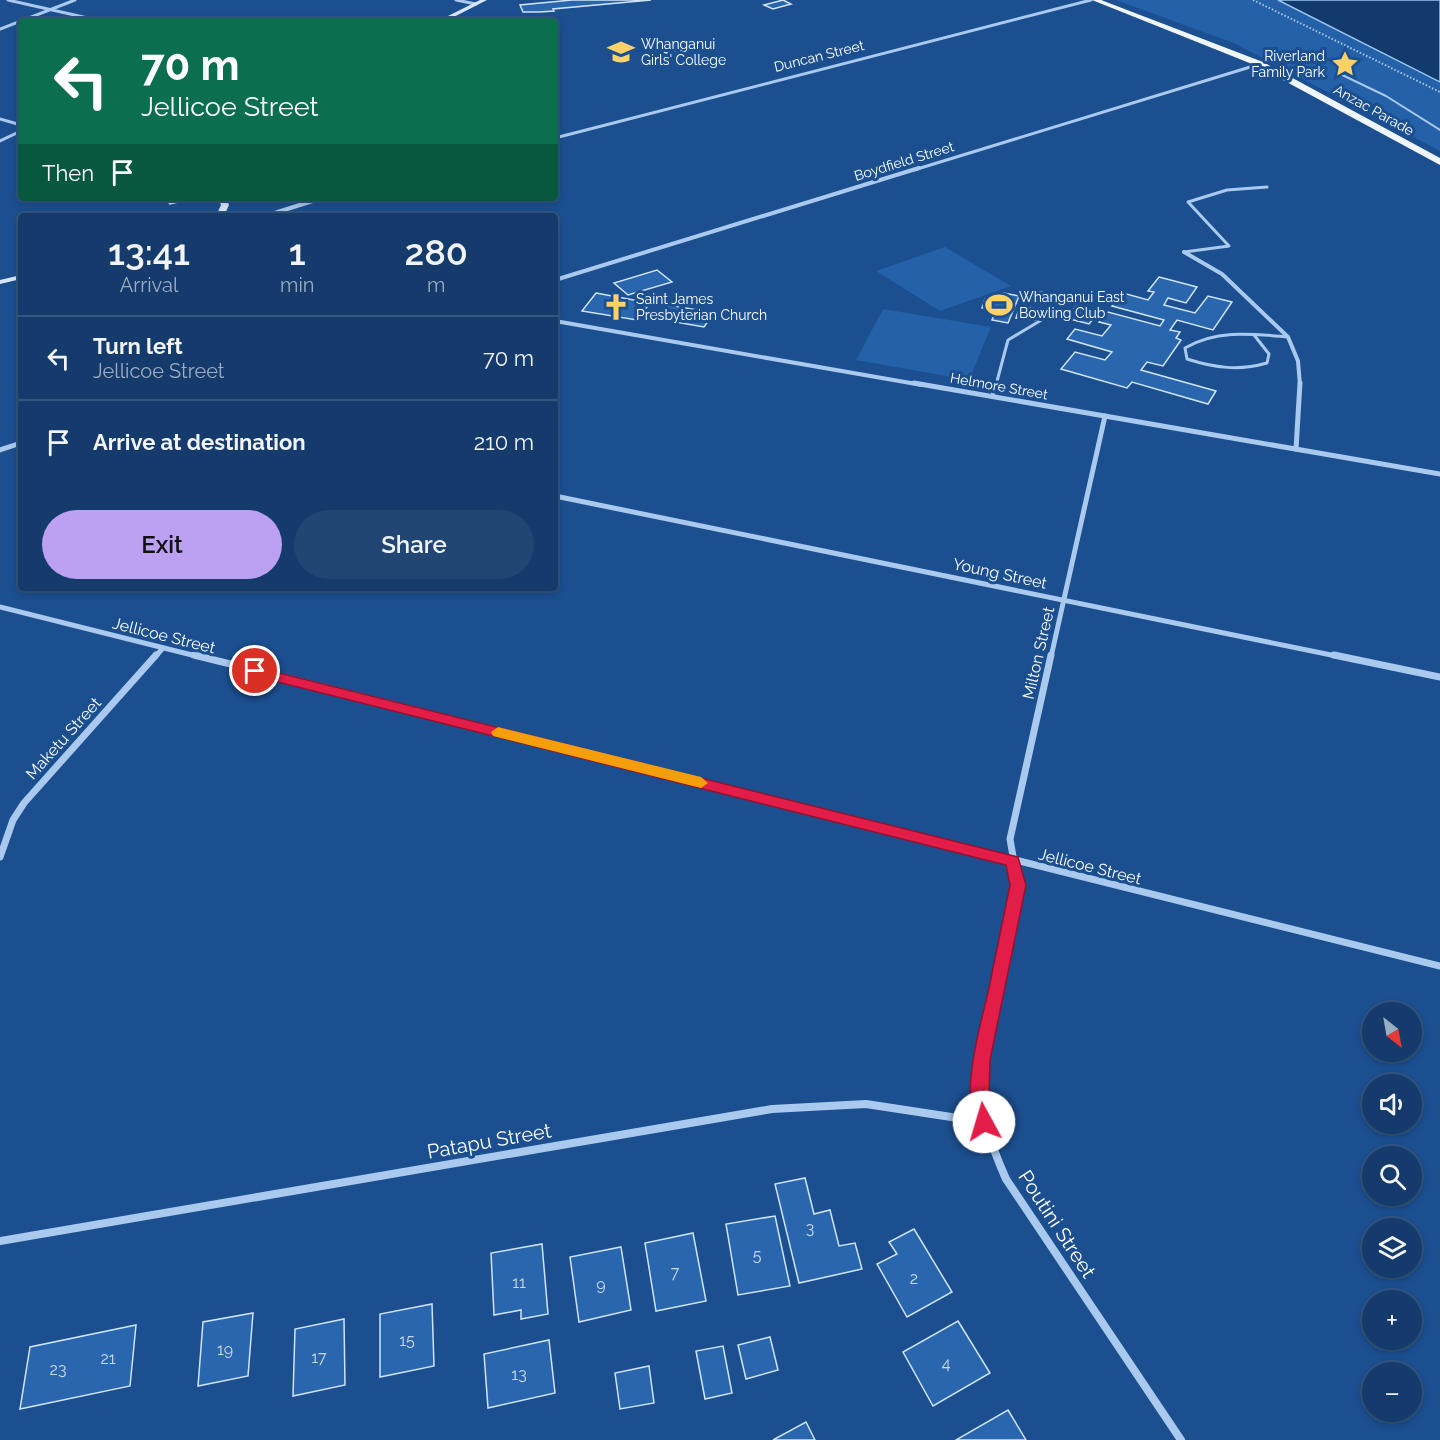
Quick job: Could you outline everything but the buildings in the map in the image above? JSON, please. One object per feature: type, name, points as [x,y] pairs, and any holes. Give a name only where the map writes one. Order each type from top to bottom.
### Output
[{"type":"main road","points":[[447,18],[484,0]]},
{"type":"main road","name":"Anzac Parade","points":[[1093,0],[1260,64],[1440,162]]},
{"type":"main road","points":[[0,282],[18,278]]},
{"type":"street","points":[[8,0],[88,18]]},
{"type":"street","points":[[28,18],[75,0]]},
{"type":"street","points":[[456,0],[476,4]]},
{"type":"street","name":"Duncan Street","points":[[558,137],[1093,0]]},
{"type":"street","points":[[0,29],[18,22]]},
{"type":"street","name":"Boydfield Street","points":[[558,279],[1260,64]]},
{"type":"street","points":[[0,119],[18,124]]},
{"type":"street","points":[[0,141],[18,132]]},
{"type":"street","points":[[274,213],[312,201]]},
{"type":"street","points":[[1184,252],[1222,274],[1288,337],[1298,361],[1300,379],[1296,449]]},
{"type":"street","name":"Helmore Street","points":[[558,322],[1440,474]]},
{"type":"street","name":"Milton Street","points":[[1013,861],[1010,839],[1105,416]]},
{"type":"street","points":[[0,450],[18,444]]},
{"type":"street","name":"Young Street","points":[[558,497],[1440,676]]},
{"type":"street","name":"Jellicoe Street","points":[[0,608],[1440,966]]},
{"type":"street","name":"Maketu Street","points":[[0,857],[12,820],[24,802],[163,648]]},
{"type":"street","name":"Poutini Street","points":[[1013,861],[1018,885],[982,1060],[980,1097],[984,1122],[997,1158],[1026,1211],[1181,1440]]},
{"type":"street","name":"Patapu Street","points":[[0,1241],[772,1109],[839,1103],[878,1104],[908,1108],[945,1118],[984,1122]]},
{"type":"lane","points":[[1336,72],[1386,96],[1440,130]]},
{"type":"lane","points":[[1433,126],[1440,125]]},
{"type":"lane","points":[[1184,252],[1229,246],[1188,202],[1227,190],[1268,187]]},
{"type":"lane","points":[[992,397],[1008,340],[1053,313]]},
{"type":"lane","points":[[1254,335],[1269,354],[1267,363],[1237,370],[1214,368],[1187,358],[1185,348],[1204,338],[1254,335],[1288,337]]},
{"type":"path","points":[[1253,0],[1440,92]]},
{"type":"shaded area","name":"Riverland Family Park","points":[[1116,0],[1288,0],[1440,79],[1440,151],[1236,44]]},
{"type":"shaded area","points":[[1278,0],[1440,0],[1440,82]]},
{"type":"shaded area","points":[[945,247],[1011,286],[940,311],[876,271]]},
{"type":"shaded area","points":[[883,309],[991,327],[969,380],[856,360]]},
{"type":"slow traffic","points":[[498,732],[701,783]]},
{"type":"place","name":"Whanganui Girls' College","points":[[621,52]]},
{"type":"place","name":"Riverland Family Park","points":[[1345,64]]},
{"type":"place","name":"Whanganui East Bowling Club","points":[[999,305]]},
{"type":"place","name":"Saint James Presbyterian Church","points":[[616,307]]},
{"type":"route","points":[[255,671],[1013,861],[1018,885],[982,1060],[980,1097],[984,1122]]}]
